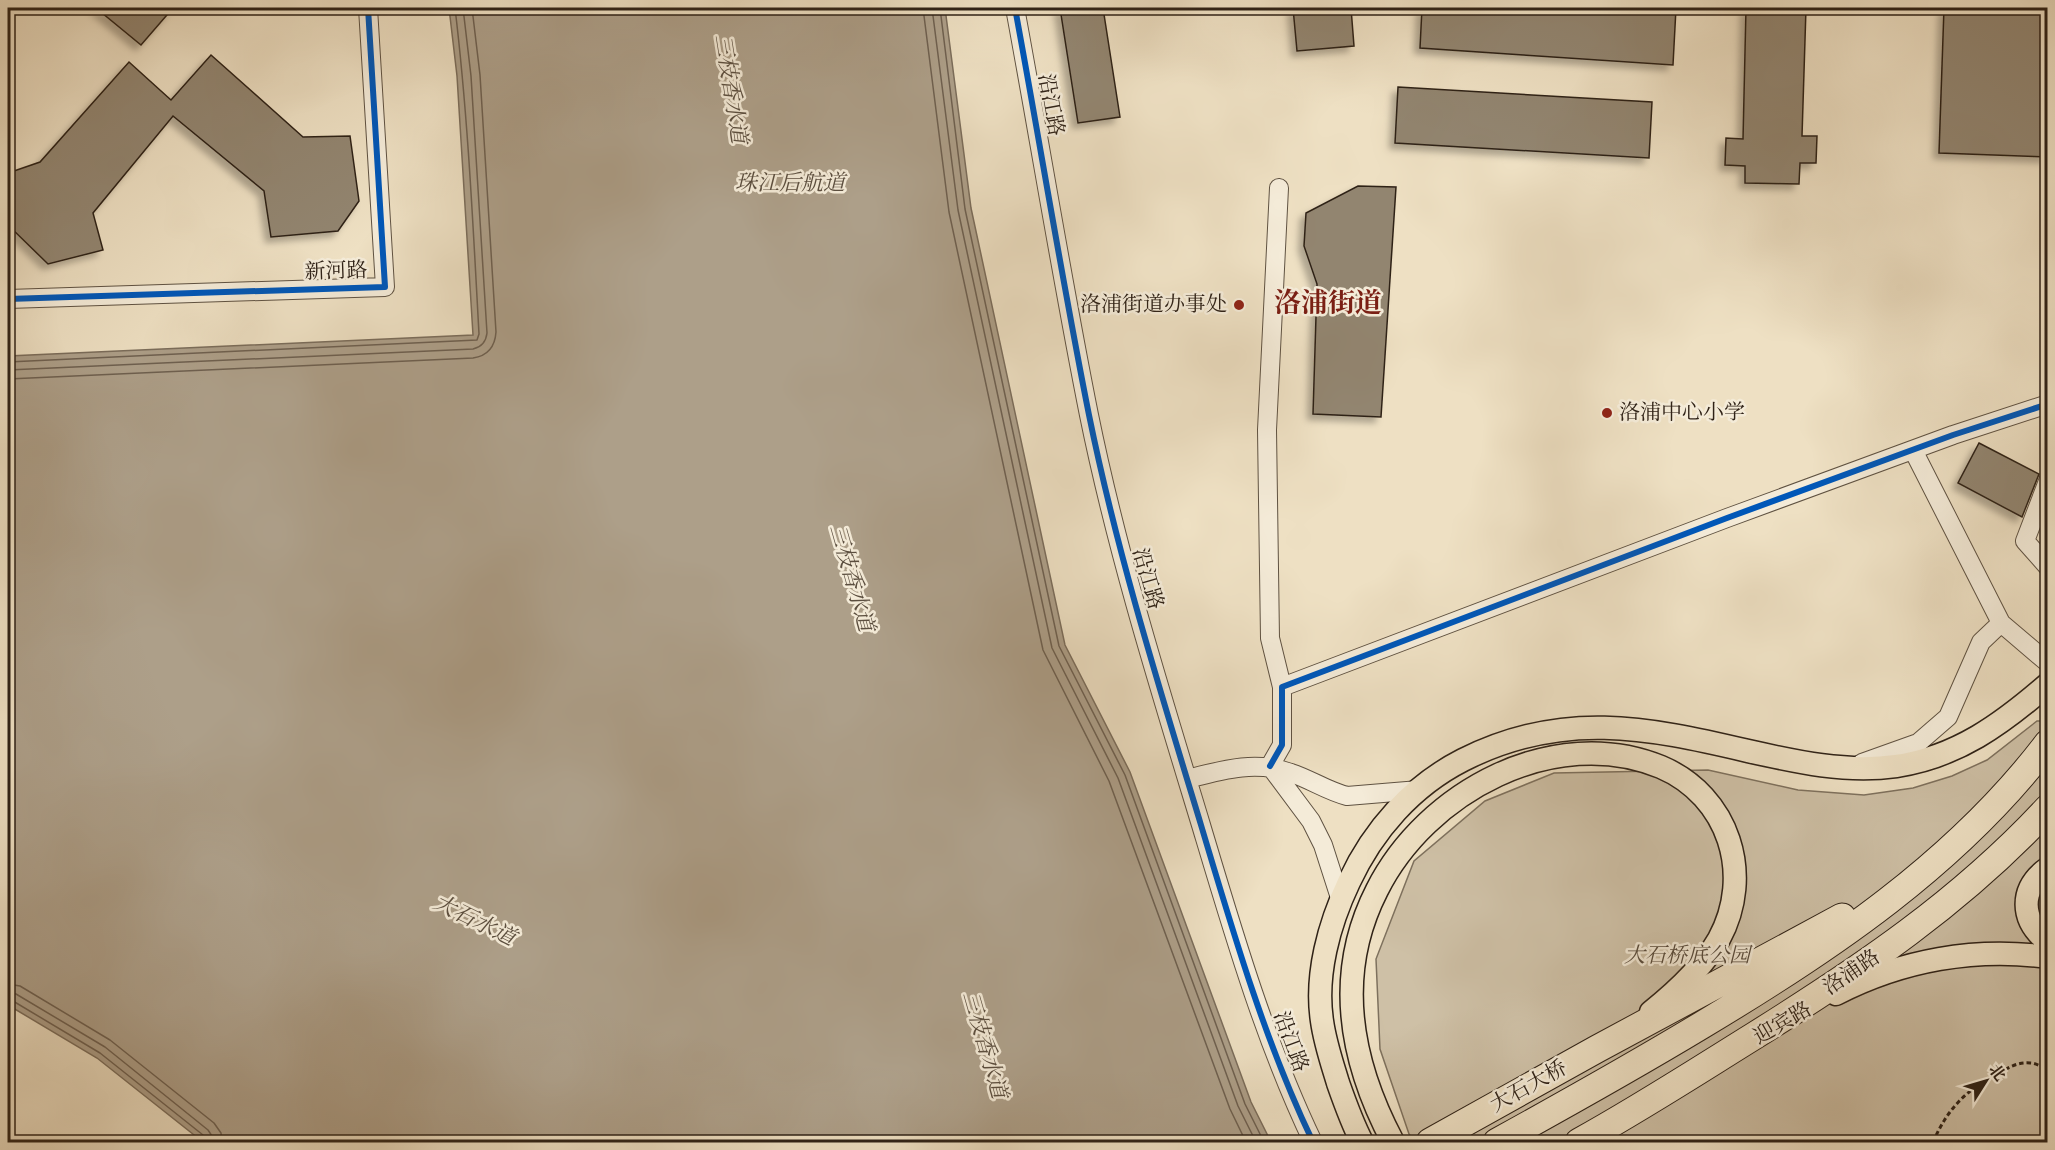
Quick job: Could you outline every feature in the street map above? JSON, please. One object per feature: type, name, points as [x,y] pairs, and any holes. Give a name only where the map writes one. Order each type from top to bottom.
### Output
[{"type":"highway","name":"洛浦路","points":[[1615,1077],[1803,964],[1854,926],[1932,864],[1984,817],[2048,743]]},
{"type":"highway","name":"洛浦路","points":[[1635,1110],[1821,994],[1882,953],[1958,895],[2048,808]]},
{"type":"highway","name":"洛浦路","points":[[1598,1049],[1824,927],[1932,864]]},
{"type":"highway","name":"大石大桥","points":[[1430,1143],[1598,1049]]},
{"type":"highway","name":"大石大桥","points":[[1497,1143],[1615,1077]]},
{"type":"highway","points":[[1579,1143],[1635,1110]]},
{"type":"main road","points":[[1362,1143],[1348,1112],[1329,1056],[1321,1019],[1320,987],[1327,946],[1341,901],[1363,854],[1384,822],[1419,790],[1452,766],[1496,745],[1534,734],[1581,727],[1612,727],[1651,731],[1788,760],[1841,768],[1896,766],[1918,762],[1958,749],[1998,725],[2048,684]]},
{"type":"main road","points":[[1393,1143],[1377,1108],[1357,1051],[1351,1008],[1353,964],[1359,935],[1378,886],[1406,844],[1430,819],[1458,797],[1518,767],[1553,758],[1586,754],[1619,756],[1648,763],[1688,783],[1707,801],[1722,822],[1732,845],[1735,874],[1729,915],[1708,956],[1662,1004],[1598,1049]]},
{"type":"main road","points":[[2048,868],[2031,885],[2026,900],[2029,920],[2048,942]]},
{"type":"main road","name":"迎宾路","points":[[1635,1110],[1816,1004],[1867,979],[1920,962],[1973,954],[2009,953],[2048,957]]},
{"type":"street","name":"新河路","points":[[8,299],[385,287],[368,8]]},
{"type":"street","name":"沿江路","points":[[1015,8],[1089,415],[1128,576],[1229,918],[1298,1112],[1313,1143]]},
{"type":"street","points":[[1270,766],[1282,745],[1282,687],[1270,638],[1267,430],[1279,188]]},
{"type":"street","points":[[1282,687],[1716,522],[1913,450],[2048,404]]},
{"type":"street","points":[[1913,450],[2001,623],[2048,663]]},
{"type":"street","points":[[2048,481],[2025,541],[2048,567]]},
{"type":"street","points":[[1841,768],[1881,757],[1918,743],[1948,717],[1981,642],[2001,623]]},
{"type":"street","points":[[1270,766],[1311,821],[1323,845],[1341,901]]},
{"type":"street","points":[[1187,779],[1232,767],[1270,766],[1347,796],[1419,790]]},
{"type":"path","points":[[1933,1143],[1942,1122],[1955,1105],[1975,1086],[2014,1065],[2032,1063],[2048,1070]]},
{"type":"green space","name":"大石桥底公园","points":[[2037,721],[2047,721],[2047,1142],[1415,1142],[1409,1134],[1380,1049],[1376,959],[1414,861],[1485,801],[1554,773],[1708,770],[1798,790],[1864,795],[1913,788],[1952,776],[1987,760]]},
{"type":"water","points":[[449,8],[945,8],[971,208],[1065,645],[1130,772],[1251,1102],[1271,1142],[203,1142],[97,1058],[8,1005],[8,356],[473,335],[457,76]]},
{"type":"building","points":[[96,8],[173,8],[141,45]]},
{"type":"building","points":[[1060,8],[1103,8],[1120,117],[1078,123]]},
{"type":"building","points":[[1293,8],[1351,8],[1354,46],[1297,51]]},
{"type":"building","points":[[1422,8],[1676,8],[1673,65],[1420,48]]},
{"type":"building","points":[[1746,8],[1806,8],[1802,136],[1817,136],[1816,163],[1800,163],[1799,184],[1745,183],[1745,166],[1725,165],[1726,138],[1743,139]]},
{"type":"building","points":[[1944,8],[2048,8],[2048,157],[1939,153]]},
{"type":"building","points":[[211,55],[303,137],[350,136],[359,201],[338,231],[271,237],[264,191],[173,116],[93,213],[103,250],[48,264],[8,225],[8,173],[40,162],[129,62],[171,100]]},
{"type":"building","points":[[1398,87],[1652,102],[1649,158],[1395,143]]},
{"type":"building","points":[[1358,186],[1396,187],[1381,417],[1313,414],[1317,284],[1304,246],[1306,213]]},
{"type":"building","points":[[1979,443],[2039,474],[2022,517],[1958,483]]},
{"type":"cycle path","points":[[8,299],[385,287],[368,8]]},
{"type":"cycle path","points":[[1015,8],[1089,415],[1126,570],[1238,946],[1265,1026],[1313,1142]]},
{"type":"cycle path","points":[[1270,766],[1282,745],[1282,687],[1727,518],[1953,435],[2048,404]]},
{"type":"place","name":"洛浦街道办事处","points":[[1239,305]]},
{"type":"place","name":"洛浦中心小学","points":[[1607,413]]},
{"type":"district","name":"洛浦街道","points":[[1328,304]]},
{"type":"water label","name":"三枝香水道","points":[[730,89]]},
{"type":"water label","name":"珠江后航道","points":[[790,184]]},
{"type":"water label","name":"三枝香水道","points":[[851,578]]},
{"type":"water label","name":"大石水道","points":[[474,921]]},
{"type":"water label","name":"三枝香水道","points":[[984,1045]]}]
